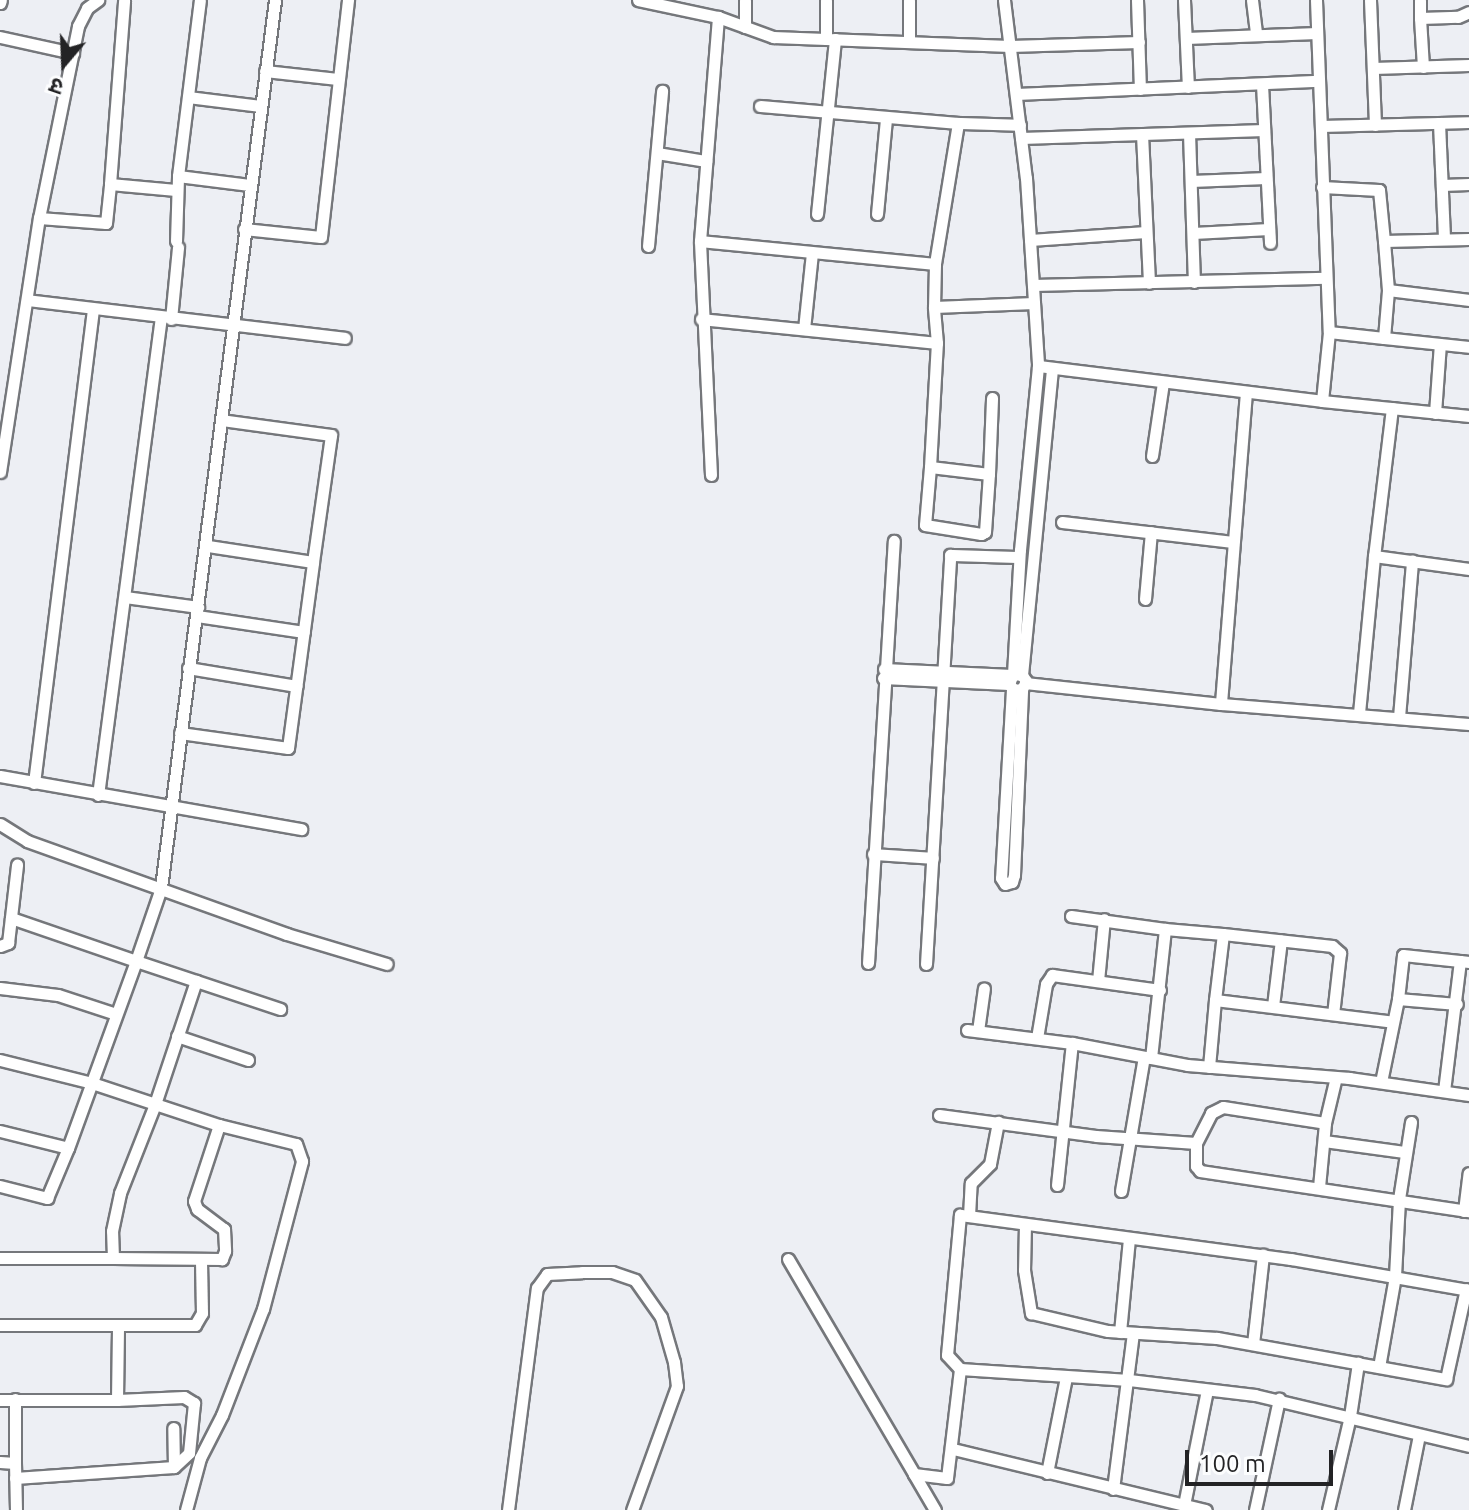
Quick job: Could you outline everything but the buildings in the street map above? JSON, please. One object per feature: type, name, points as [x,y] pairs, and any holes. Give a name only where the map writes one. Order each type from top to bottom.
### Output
[{"type":"street","points":[[0,472],[39,218],[73,53],[82,17],[98,0]]},
{"type":"street","points":[[39,218],[106,223],[126,0],[115,0]]},
{"type":"street","points":[[98,795],[177,244],[176,190],[200,0]]},
{"type":"street","points":[[0,1186],[49,1197],[161,888],[188,668],[208,546],[249,185],[275,0]]},
{"type":"street","points":[[244,229],[321,237],[348,0]]},
{"type":"street","points":[[638,0],[668,3],[773,37],[1010,46],[1139,42]]},
{"type":"street","points":[[745,0],[745,27]]},
{"type":"street","points":[[817,214],[829,112],[830,39],[826,0]]},
{"type":"street","points":[[909,0],[909,42]]},
{"type":"street","points":[[1004,0],[1020,125],[1038,366],[1019,557],[1010,827]]},
{"type":"street","points":[[1137,0],[1140,89]]},
{"type":"street","points":[[1184,0],[1188,87]]},
{"type":"street","points":[[1252,0],[1256,35]]},
{"type":"street","points":[[1316,0],[1329,332],[1322,401]]},
{"type":"street","points":[[1370,0],[1375,125]]},
{"type":"street","points":[[1420,0],[1423,67]]},
{"type":"street","points":[[1420,18],[1458,17],[1469,12]]},
{"type":"street","points":[[711,475],[701,319],[700,241],[718,17]]},
{"type":"street","points":[[1186,38],[1317,33]]},
{"type":"street","points":[[0,37],[73,53]]},
{"type":"street","points":[[1373,68],[1469,65]]},
{"type":"street","points":[[265,71],[338,79]]},
{"type":"street","points":[[1016,94],[1319,81]]},
{"type":"street","points":[[1262,84],[1270,243]]},
{"type":"street","points":[[648,246],[662,91]]},
{"type":"street","points":[[188,97],[260,106]]},
{"type":"street","points":[[760,106],[886,119],[1020,125]]},
{"type":"street","points":[[877,214],[886,119]]},
{"type":"street","points":[[1321,126],[1469,122]]},
{"type":"street","points":[[958,123],[935,264],[937,343],[925,525],[955,531],[985,532],[992,398]]},
{"type":"street","points":[[1439,123],[1444,239]]},
{"type":"street","points":[[1021,138],[1264,130]]},
{"type":"street","points":[[1189,133],[1194,282]]},
{"type":"street","points":[[1142,134],[1149,283]]},
{"type":"street","points":[[657,153],[706,161]]},
{"type":"street","points":[[178,176],[249,185]]},
{"type":"street","points":[[1191,181],[1266,178]]},
{"type":"street","points":[[110,184],[176,190]]},
{"type":"street","points":[[1442,185],[1469,184]]},
{"type":"street","points":[[1322,187],[1379,190],[1388,290],[1384,338]]},
{"type":"street","points":[[1193,233],[1269,229]]},
{"type":"street","points":[[1030,240],[1146,232]]},
{"type":"street","points":[[1384,241],[1469,239]]},
{"type":"street","points":[[700,241],[935,264]]},
{"type":"street","points":[[804,329],[812,253]]},
{"type":"street","points":[[1033,285],[1326,278]]},
{"type":"street","points":[[1388,290],[1469,300]]},
{"type":"street","points":[[27,300],[345,338]]},
{"type":"street","points":[[934,307],[1034,303]]},
{"type":"street","points":[[34,783],[93,309]]},
{"type":"street","points":[[701,319],[937,343]]},
{"type":"street","points":[[1329,332],[1469,347]]},
{"type":"street","points":[[1435,413],[1440,344]]},
{"type":"street","points":[[1038,366],[1469,416]]},
{"type":"street","points":[[1017,681],[1052,368]]},
{"type":"street","points":[[1152,456],[1163,382]]},
{"type":"street","points":[[1221,704],[1246,392]]},
{"type":"street","points":[[1359,713],[1392,408]]},
{"type":"street","points":[[180,733],[288,748],[331,435],[222,420]]},
{"type":"street","points":[[930,467],[989,474]]},
{"type":"street","points":[[1062,522],[1233,542]]},
{"type":"street","points":[[1145,599],[1151,532]]},
{"type":"street","points":[[868,963],[894,541]]},
{"type":"street","points":[[208,546],[313,562]]},
{"type":"street","points":[[926,964],[950,555],[1019,557]]},
{"type":"street","points":[[1374,556],[1469,569]]},
{"type":"street","points":[[1399,717],[1412,561]]},
{"type":"street","points":[[125,597],[304,632]]},
{"type":"street","points":[[188,668],[297,686]]},
{"type":"street","points":[[884,674],[1017,681],[1221,704],[1469,724]]},
{"type":"street","points":[[0,776],[301,829]]},
{"type":"street","points":[[0,824],[27,841],[287,934],[387,964]]},
{"type":"street","points":[[873,854],[933,858]]},
{"type":"street","points":[[0,946],[8,943],[17,865]]},
{"type":"street","points":[[1071,916],[1338,949],[1333,1014]]},
{"type":"street","points":[[11,918],[280,1009]]},
{"type":"street","points":[[1098,981],[1104,919]]},
{"type":"street","points":[[1121,1191],[1160,990],[1165,929]]},
{"type":"street","points":[[1209,1067],[1223,934]]},
{"type":"street","points":[[1273,1006],[1281,940]]},
{"type":"street","points":[[1381,1082],[1398,999],[1403,955],[1465,962],[1444,1091]]},
{"type":"street","points":[[1037,1038],[1049,978],[1059,975],[1160,990]]},
{"type":"street","points":[[113,1258],[114,1215],[196,981]]},
{"type":"street","points":[[0,988],[58,995],[116,1014]]},
{"type":"street","points":[[984,988],[973,1030],[1072,1043],[1209,1067],[1336,1077],[1469,1095]]},
{"type":"street","points":[[1398,999],[1457,1004]]},
{"type":"street","points":[[1215,1000],[1393,1022]]},
{"type":"street","points":[[1454,1029],[1469,1030]]},
{"type":"street","points":[[177,1036],[248,1060]]},
{"type":"street","points":[[1057,1185],[1072,1043]]},
{"type":"street","points":[[0,1060],[92,1083],[219,1125],[292,1142],[300,1148],[302,1161],[263,1309],[227,1402],[200,1458],[186,1510]]},
{"type":"street","points":[[1319,1187],[1325,1123],[1336,1077]]},
{"type":"street","points":[[1325,1123],[1223,1107],[1211,1113],[1196,1143],[1196,1166],[1200,1171],[1467,1211],[1469,1173]]},
{"type":"street","points":[[939,1115],[1132,1139],[1196,1143]]},
{"type":"street","points":[[969,1216],[971,1183],[990,1164],[998,1122]]},
{"type":"street","points":[[1379,1367],[1395,1276],[1399,1199],[1411,1122]]},
{"type":"street","points":[[0,1258],[222,1259],[225,1251],[224,1229],[197,1209],[194,1201],[219,1125]]},
{"type":"street","points":[[0,1131],[68,1148]]},
{"type":"street","points":[[1324,1141],[1404,1152]]},
{"type":"street","points":[[1025,1224],[1024,1270],[1031,1313],[1120,1332],[1253,1344],[1446,1379],[1468,1290],[1263,1255],[960,1215],[947,1355],[960,1369],[1129,1380],[1279,1399],[1469,1446]]},
{"type":"street","points":[[1120,1332],[1129,1238]]},
{"type":"street","points":[[1253,1344],[1263,1255]]},
{"type":"street","points":[[788,1259],[935,1510]]},
{"type":"street","points":[[0,1325],[195,1325],[201,1321],[201,1260]]},
{"type":"street","points":[[508,1510],[537,1288],[547,1274],[612,1272],[635,1280],[661,1317],[674,1362],[677,1386],[632,1510]]},
{"type":"street","points":[[117,1400],[118,1327]]},
{"type":"street","points":[[1113,1489],[1133,1333]]},
{"type":"street","points":[[1328,1510],[1350,1416],[1358,1363]]},
{"type":"street","points":[[914,1474],[947,1478],[953,1449],[960,1369]]},
{"type":"street","points":[[1047,1473],[1066,1377]]},
{"type":"street","points":[[1184,1505],[1207,1390]]},
{"type":"street","points":[[0,1400],[184,1397],[194,1403],[189,1453],[174,1467],[15,1478]]},
{"type":"street","points":[[15,1399],[16,1510]]},
{"type":"street","points":[[1255,1510],[1279,1399]]},
{"type":"street","points":[[173,1428],[174,1467]]},
{"type":"street","points":[[1404,1510],[1419,1435]]},
{"type":"street","points":[[953,1449],[1206,1510]]},
{"type":"street","points":[[0,1462],[15,1463]]}]
